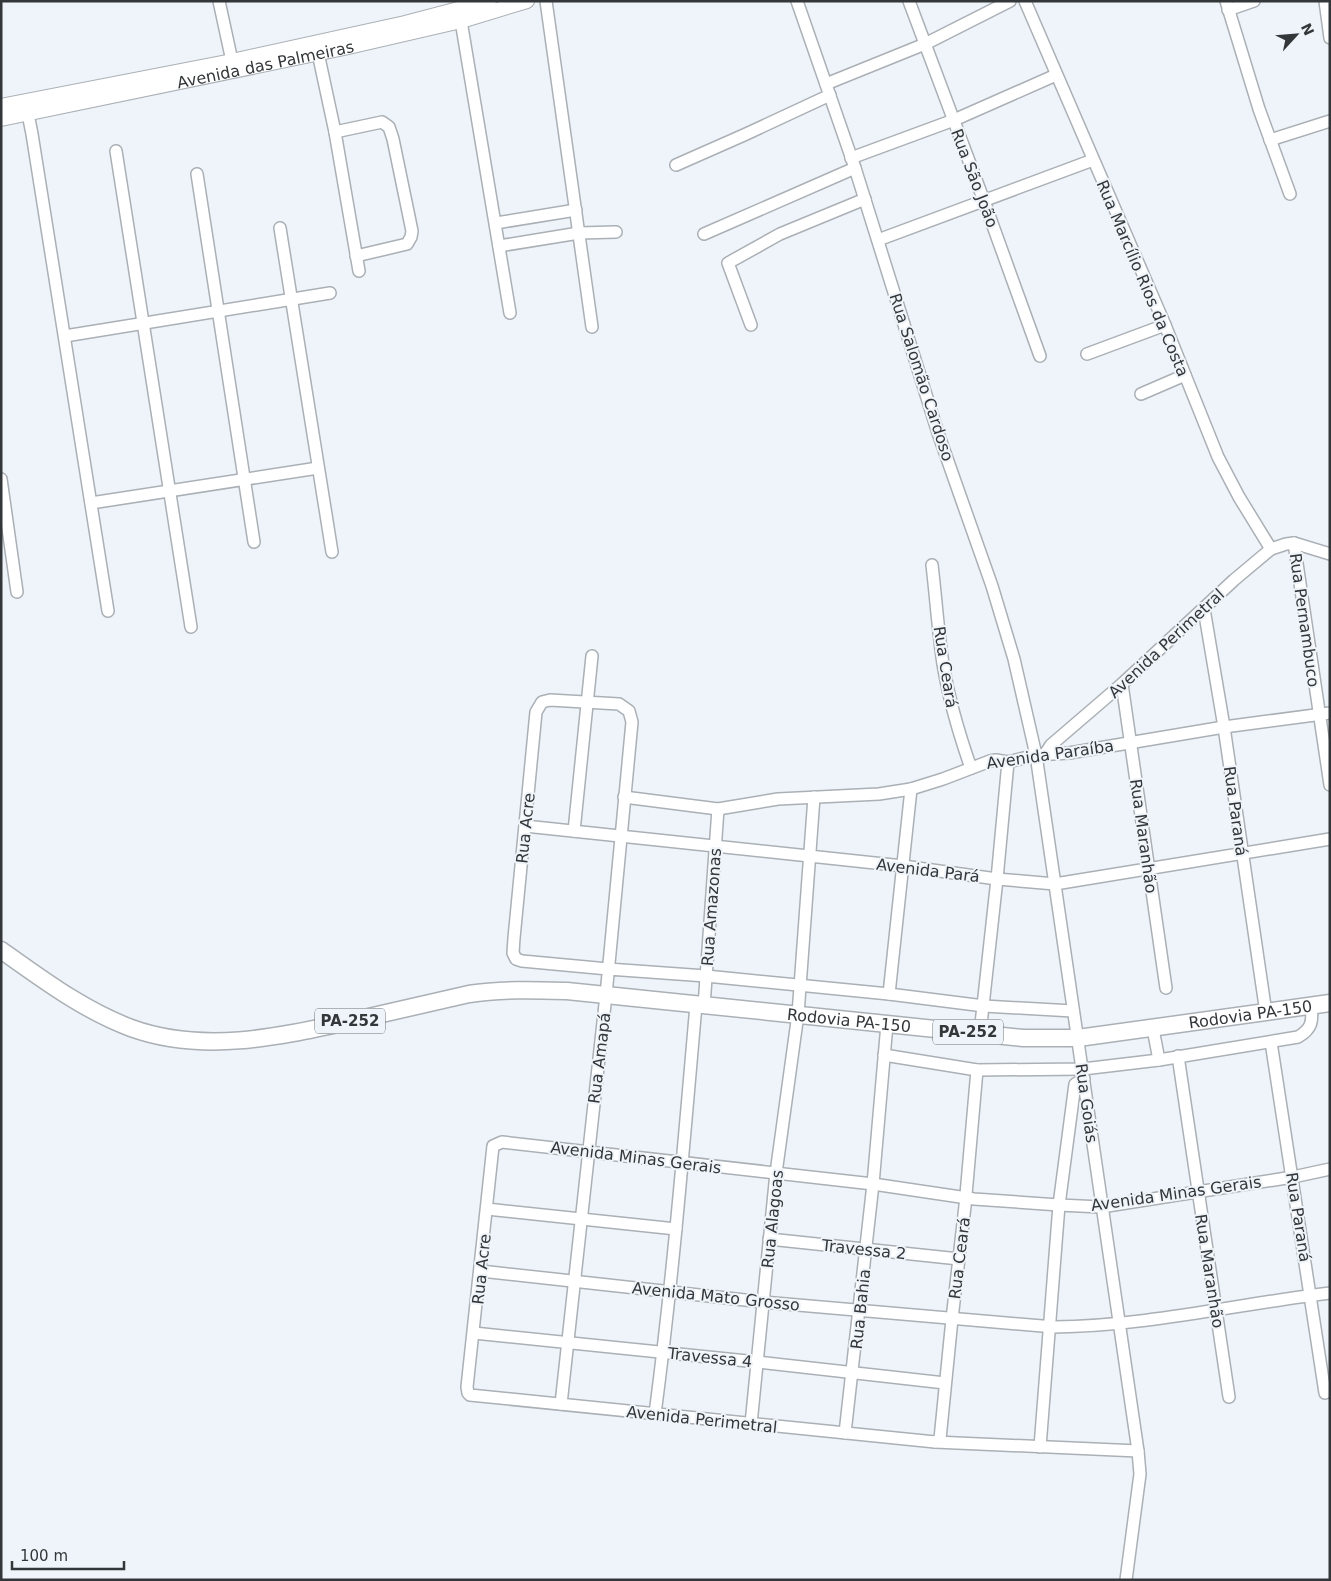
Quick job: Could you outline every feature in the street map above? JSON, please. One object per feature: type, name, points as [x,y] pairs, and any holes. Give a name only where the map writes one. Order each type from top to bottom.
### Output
[{"type":"highway","name":"PA-252","points":[[1,950],[42,979],[96,1013],[131,1028],[164,1037],[195,1041],[226,1042],[274,1037],[495,990],[567,991],[606,995]]},
{"type":"highway","name":"Rodovia PA-150","points":[[606,995],[1023,1038],[1078,1038],[1330,1003]]},
{"type":"main road","name":"Avenida das Palmeiras","points":[[1,106],[232,61],[405,23],[489,1]]},
{"type":"main road","name":"Avenida das Palmeiras","points":[[1,119],[318,53],[461,21],[527,1]]},
{"type":"street","points":[[219,1],[232,61]]},
{"type":"street","points":[[546,1],[592,326]]},
{"type":"street","name":"Rua Salomão Cardoso","points":[[797,1],[853,163],[938,433],[995,594],[1041,754]]},
{"type":"street","name":"Rua São João","points":[[909,1],[1040,356]]},
{"type":"street","points":[[676,164],[767,125],[828,89],[925,44],[1010,1]]},
{"type":"street","name":"Rua Marcílio Rios da Costa","points":[[1025,1],[1165,325],[1218,458],[1239,498],[1271,549]]},
{"type":"street","points":[[1254,1],[1227,6],[1248,76],[1290,194]]},
{"type":"street","points":[[1325,1],[1329,31]]},
{"type":"street","points":[[461,21],[510,313]]},
{"type":"street","points":[[318,53],[335,132],[359,271]]},
{"type":"street","points":[[704,234],[853,163],[1056,75]]},
{"type":"street","points":[[28,114],[108,611]]},
{"type":"street","points":[[1270,140],[1330,121]]},
{"type":"street","points":[[335,132],[382,122],[389,127],[412,231],[412,237],[408,244],[356,256]]},
{"type":"street","points":[[116,150],[191,627]]},
{"type":"street","points":[[878,240],[1093,160]]},
{"type":"street","points":[[197,174],[254,542]]},
{"type":"street","points":[[750,325],[728,264],[780,234],[864,199]]},
{"type":"street","points":[[496,223],[576,210]]},
{"type":"street","points":[[280,228],[332,552]]},
{"type":"street","points":[[500,246],[579,233],[616,232]]},
{"type":"street","points":[[65,336],[330,293]]},
{"type":"street","points":[[1087,354],[1165,325]]},
{"type":"street","points":[[1141,394],[1185,375]]},
{"type":"street","points":[[91,503],[318,468]]},
{"type":"street","points":[[1,479],[17,592]]},
{"type":"street","points":[[1294,543],[1330,554]]},
{"type":"street","name":"Avenida Perimetral","points":[[1041,754],[1122,684],[1234,580],[1271,549],[1294,543]]},
{"type":"street","name":"Rua Pernambuco","points":[[1294,543],[1324,713],[1330,785]]},
{"type":"street","name":"Rua Ceará","points":[[932,565],[947,686],[970,768]]},
{"type":"street","name":"Rua Paraná","points":[[1204,609],[1224,727],[1266,1013]]},
{"type":"street","points":[[574,831],[592,656]]},
{"type":"street","name":"Rua Maranhão","points":[[1122,684],[1166,988]]},
{"type":"street","name":"Rua Acre","points":[[586,701],[545,701],[539,705],[536,712],[513,954],[516,959],[522,961],[608,969]]},
{"type":"street","name":"Rua Amapá","points":[[561,1404],[606,995],[632,722],[629,711],[619,704],[586,701]]},
{"type":"street","name":"Avenida Paraíba","points":[[624,797],[718,809],[778,799],[880,794],[911,789],[996,760],[1008,762],[1041,754],[1069,753],[1224,727],[1324,713]]},
{"type":"street","name":"Rua Goiás","points":[[1041,754],[1073,1011],[1084,1074],[1101,1207],[1138,1451],[1140,1474],[1126,1580]]},
{"type":"street","points":[[980,1034],[1008,762]]},
{"type":"street","points":[[889,994],[911,789]]},
{"type":"street","points":[[799,986],[814,797]]},
{"type":"street","name":"Rua Amazonas","points":[[683,1162],[700,1006],[706,976],[718,809]]},
{"type":"street","name":"Avenida Pará","points":[[525,826],[1056,884],[1330,839]]},
{"type":"street","points":[[608,969],[706,976],[889,994],[984,1006],[1073,1011]]},
{"type":"street","name":"Rua Alagoas","points":[[751,1424],[776,1173],[798,1014],[799,986]]},
{"type":"street","points":[[884,1055],[977,1070],[1084,1074],[1178,1056],[1298,1037],[1307,1031],[1312,1022],[1311,1006]]},
{"type":"street","name":"Rua Bahia","points":[[845,1433],[873,1184],[887,1024]]},
{"type":"street","points":[[1153,1029],[1159,1060]]},
{"type":"street","name":"Rua Paraná","points":[[1271,1042],[1325,1393]]},
{"type":"street","name":"Rua Maranhão","points":[[1178,1056],[1229,1397]]},
{"type":"street","name":"Rua Ceará","points":[[935,1442],[940,1439],[977,1070]]},
{"type":"street","points":[[1040,1447],[1059,1206],[1075,1084],[1084,1074]]},
{"type":"street","name":"Avenida Minas Gerais","points":[[497,1143],[502,1142],[776,1173]]},
{"type":"street","name":"Rua Acre","points":[[470,1395],[467,1387],[492,1150],[497,1143]]},
{"type":"street","points":[[655,1414],[683,1162]]},
{"type":"street","name":"Avenida Minas Gerais","points":[[873,1184],[965,1197],[1059,1206],[1101,1207],[1293,1177],[1330,1169]]},
{"type":"street","points":[[776,1173],[873,1184]]},
{"type":"street","points":[[487,1208],[676,1230]]},
{"type":"street","name":"Travessa 2","points":[[769,1239],[959,1259]]},
{"type":"street","name":"Avenida Mato Grosso","points":[[480,1270],[763,1302],[952,1319],[1049,1327],[1089,1327],[1120,1323]]},
{"type":"street","points":[[1120,1323],[1216,1311],[1330,1293]]},
{"type":"street","name":"Travessa 4","points":[[474,1333],[945,1383]]},
{"type":"street","name":"Avenida Perimetral","points":[[470,1395],[935,1442],[1138,1451]]}]
